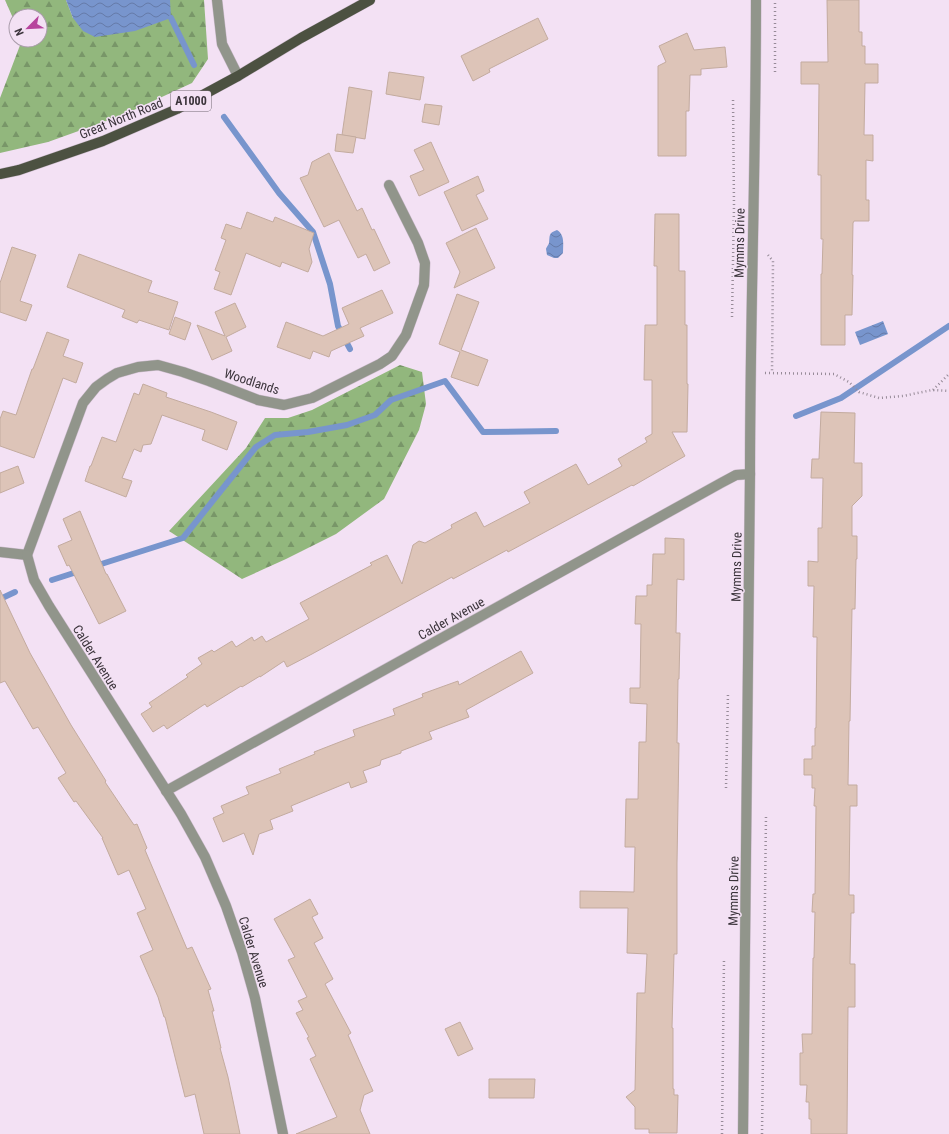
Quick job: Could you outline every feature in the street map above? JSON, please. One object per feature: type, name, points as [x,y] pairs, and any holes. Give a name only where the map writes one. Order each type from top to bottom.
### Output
[{"type":"main road","name":"Great North Road","points":[[0,174],[20,170],[103,141],[177,109],[238,76],[301,38],[370,0]]},
{"type":"street","points":[[217,0],[222,44],[238,76]]},
{"type":"street","name":"Mymms Drive","points":[[743,1134],[750,372],[756,0]]},
{"type":"street","name":"Woodlands","points":[[27,555],[83,403],[107,378],[117,373],[138,367],[158,365],[196,376],[258,400],[284,405],[312,398],[380,364],[392,356],[406,335],[424,285],[425,263],[418,243],[389,185]]},
{"type":"street","name":"Calder Avenue","points":[[166,790],[721,483],[736,476],[750,474]]},
{"type":"street","points":[[0,552],[27,555]]},
{"type":"street","name":"Calder Avenue","points":[[27,555],[34,580],[49,606],[181,814],[205,857],[226,906],[242,952],[255,998],[283,1134]]},
{"type":"path","points":[[774,72],[775,0]]},
{"type":"path","points":[[732,316],[734,207],[733,97]]},
{"type":"path","points":[[766,254],[773,261],[772,373]]},
{"type":"path","points":[[750,372],[834,374],[849,382],[859,392],[879,398],[903,396],[932,390],[949,391]]},
{"type":"path","points":[[932,390],[949,374]]},
{"type":"path","points":[[726,788],[728,693]]},
{"type":"path","points":[[762,1134],[766,815]]},
{"type":"path","points":[[722,1134],[724,958]]},
{"type":"green space","points":[[5,0],[66,0],[73,18],[170,18],[170,0],[204,0],[208,59],[192,83],[123,115],[48,142],[0,153],[0,98],[19,48],[48,48],[48,8],[9,8]]},
{"type":"green space","points":[[400,365],[422,372],[426,404],[419,430],[384,499],[336,534],[242,579],[169,531],[246,448],[265,418],[288,418],[312,410]]},
{"type":"water","points":[[66,0],[170,0],[171,18],[135,31],[95,37],[83,31],[73,18]]},
{"type":"water","points":[[557,230],[560,232],[562,237],[563,253],[558,258],[554,258],[547,255],[546,249],[549,244],[551,234]]},
{"type":"water","points":[[883,321],[888,334],[860,345],[855,332]]},
{"type":"building","points":[[827,0],[859,0],[859,32],[862,32],[862,46],[865,46],[865,64],[878,64],[878,83],[865,83],[864,135],[873,135],[873,161],[866,160],[866,200],[869,200],[869,221],[854,221],[853,223],[852,315],[845,315],[845,345],[821,345],[821,274],[823,239],[821,239],[821,175],[818,175],[819,84],[801,84],[801,62],[828,62]]},
{"type":"building","points":[[538,18],[548,39],[489,69],[490,72],[473,81],[461,56]]},
{"type":"building","points":[[687,33],[694,50],[725,47],[727,67],[701,69],[701,75],[690,75],[689,111],[686,111],[686,156],[658,156],[658,66],[666,62],[659,46]]},
{"type":"building","points":[[389,72],[424,77],[420,100],[386,94]]},
{"type":"building","points":[[349,87],[372,91],[365,139],[342,135]]},
{"type":"building","points":[[425,104],[442,106],[439,125],[422,122]]},
{"type":"building","points":[[337,134],[356,137],[353,153],[335,151]]},
{"type":"building","points":[[431,142],[449,182],[419,196],[410,176],[424,170],[414,150]]},
{"type":"building","points":[[329,153],[357,211],[362,208],[390,263],[374,271],[366,254],[358,258],[339,220],[324,227],[300,178],[308,175],[312,162]]},
{"type":"building","points":[[478,176],[484,191],[476,195],[488,219],[462,231],[444,192]]},
{"type":"building","points":[[247,212],[273,222],[275,217],[314,233],[309,249],[312,262],[308,272],[282,262],[280,267],[246,253],[231,295],[214,289],[220,272],[215,270],[226,240],[221,238],[226,224],[241,229]]},
{"type":"building","points":[[655,214],[679,214],[679,271],[685,271],[685,325],[687,325],[687,432],[672,432],[685,456],[633,486],[632,485],[508,552],[507,550],[453,579],[452,577],[287,667],[284,661],[260,677],[242,687],[241,686],[207,707],[205,704],[167,729],[164,725],[153,732],[141,714],[152,707],[149,703],[188,677],[186,675],[202,664],[198,658],[212,650],[214,652],[232,641],[236,647],[252,637],[254,641],[262,636],[266,642],[309,619],[300,603],[372,565],[370,563],[387,555],[402,584],[413,545],[419,541],[425,543],[452,528],[451,525],[476,512],[484,527],[530,503],[524,492],[576,464],[588,485],[622,466],[618,459],[647,442],[645,438],[652,434],[652,380],[644,380],[645,325],[657,325],[657,266],[654,266]]},
{"type":"building","points":[[476,228],[495,268],[454,288],[460,272],[446,243]]},
{"type":"building","points":[[12,247],[36,255],[20,301],[32,305],[26,321],[0,312],[0,283]]},
{"type":"building","points":[[79,254],[152,281],[148,292],[178,302],[169,330],[139,320],[137,323],[122,317],[125,310],[67,287]]},
{"type":"building","points":[[382,290],[393,313],[360,328],[364,336],[331,351],[329,357],[313,351],[310,359],[277,347],[286,322],[323,336],[349,324],[342,308]]},
{"type":"building","points":[[457,294],[479,302],[461,350],[488,360],[478,386],[451,377],[460,352],[439,344]]},
{"type":"building","points":[[235,303],[246,327],[226,337],[232,351],[212,360],[197,325],[225,336],[215,312]]},
{"type":"building","points":[[175,317],[191,323],[185,340],[169,334]]},
{"type":"building","points":[[47,332],[69,340],[63,356],[83,363],[76,383],[63,378],[34,458],[0,446],[0,419],[3,411],[16,415]]},
{"type":"building","points":[[143,384],[167,393],[166,397],[237,422],[227,450],[202,440],[205,430],[162,415],[151,444],[143,445],[141,452],[134,449],[122,478],[132,481],[126,497],[85,481],[102,437],[116,442],[134,393],[139,395]]},
{"type":"building","points":[[821,412],[855,413],[854,463],[862,463],[862,496],[852,506],[852,536],[857,536],[857,559],[855,609],[852,609],[848,785],[857,785],[857,806],[850,806],[849,895],[854,895],[854,913],[851,913],[850,964],[855,964],[855,1007],[848,1007],[847,1134],[811,1134],[809,1102],[806,1102],[807,1085],[800,1085],[800,1053],[803,1053],[802,1034],[812,1034],[815,912],[812,912],[813,894],[815,894],[816,806],[814,806],[815,788],[812,788],[812,775],[804,775],[804,759],[812,759],[812,746],[815,746],[816,728],[817,637],[813,637],[814,586],[808,586],[808,561],[818,562],[818,528],[822,528],[823,478],[811,478],[812,459],[819,459]]},
{"type":"building","points":[[18,466],[24,483],[0,493],[0,473]]},
{"type":"building","points":[[80,511],[106,574],[126,611],[99,624],[69,565],[67,566],[58,546],[72,540],[63,519]]},
{"type":"building","points":[[665,538],[684,539],[684,580],[677,579],[676,633],[680,633],[677,743],[679,743],[677,954],[674,954],[672,1028],[673,1089],[674,1095],[678,1095],[677,1133],[649,1133],[649,1129],[635,1129],[635,1107],[626,1097],[635,1090],[637,993],[645,993],[647,954],[627,953],[628,908],[580,908],[580,891],[634,892],[635,847],[625,847],[626,799],[638,799],[639,742],[646,742],[647,704],[630,703],[630,688],[640,688],[641,624],[635,624],[636,596],[647,596],[647,585],[652,585],[653,554],[665,554]]},
{"type":"building","points":[[0,590],[30,653],[71,725],[106,781],[105,782],[134,825],[137,824],[147,848],[145,850],[187,949],[192,947],[211,989],[208,990],[214,1011],[212,1011],[240,1134],[204,1134],[195,1094],[185,1097],[165,1017],[140,956],[153,950],[137,913],[146,909],[129,870],[118,875],[103,838],[76,801],[74,802],[58,778],[66,773],[38,727],[33,729],[5,681],[0,683]]},
{"type":"building","points":[[521,651],[533,673],[466,710],[469,717],[429,732],[432,739],[381,760],[380,765],[363,771],[367,782],[351,788],[349,782],[291,806],[293,811],[270,820],[273,829],[259,834],[253,855],[244,833],[223,842],[213,818],[224,813],[221,806],[249,794],[246,787],[281,773],[279,769],[315,754],[314,752],[355,736],[353,730],[395,715],[393,709],[423,697],[422,694],[458,681],[459,685]]},
{"type":"building","points":[[310,899],[318,914],[312,917],[323,938],[314,943],[333,979],[325,984],[351,1033],[348,1035],[373,1091],[364,1095],[360,1110],[370,1134],[296,1134],[337,1117],[310,1059],[316,1056],[307,1038],[309,1037],[296,1013],[303,1010],[298,1001],[307,997],[288,960],[295,957],[274,919]]},
{"type":"building","points":[[460,1022],[473,1049],[458,1056],[445,1029]]},
{"type":"building","points":[[489,1079],[535,1079],[534,1098],[489,1098]]},
{"type":"waterway","points":[[171,18],[194,65]]},
{"type":"waterway","points":[[224,117],[279,193],[313,232],[330,284],[338,326],[350,349]]},
{"type":"waterway","points":[[796,416],[841,398],[949,326]]},
{"type":"waterway","points":[[95,566],[183,538],[256,447],[275,435],[308,432],[347,425],[375,415],[391,400],[445,381],[483,432],[556,431]]},
{"type":"waterway","points":[[52,580],[80,571]]},
{"type":"waterway","points":[[0,599],[15,592]]}]
